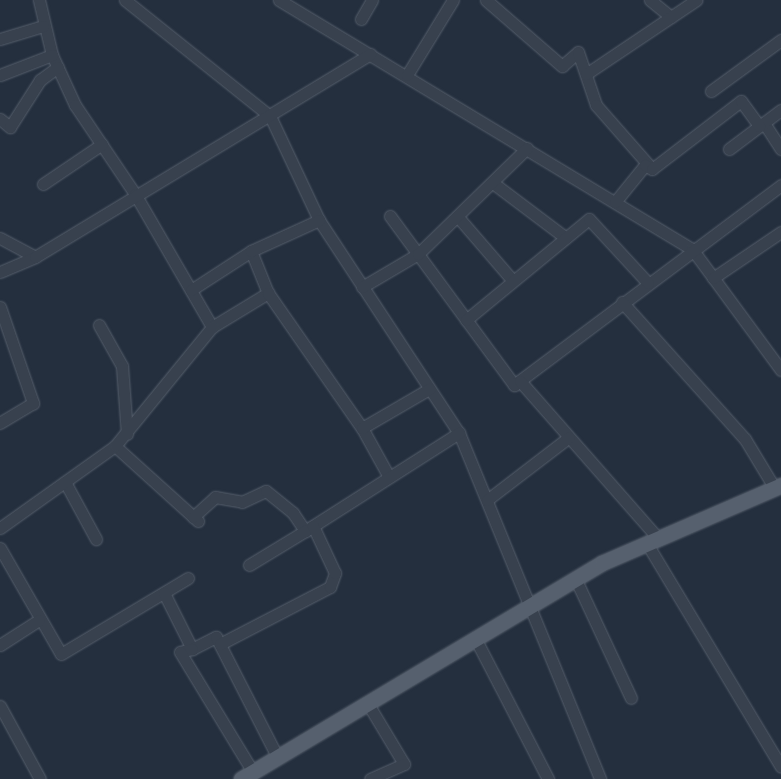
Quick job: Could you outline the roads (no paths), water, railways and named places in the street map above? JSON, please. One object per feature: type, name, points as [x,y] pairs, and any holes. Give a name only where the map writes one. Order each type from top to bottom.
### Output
[{"type":"main road","points":[[246,777],[576,580],[651,539],[778,486]]},
{"type":"street","points":[[39,0],[43,26],[52,55],[75,105],[135,194],[212,327]]},
{"type":"street","points":[[125,0],[270,116],[319,220],[459,433],[532,606],[600,779]]},
{"type":"street","points":[[279,0],[407,75],[692,249],[781,370]]},
{"type":"street","points":[[361,19],[372,0]]},
{"type":"street","points":[[486,0],[562,66],[578,52],[596,105],[652,169]]},
{"type":"street","points":[[650,0],[671,17]]},
{"type":"street","points":[[586,74],[696,0]]},
{"type":"street","points":[[407,75],[451,1]]},
{"type":"street","points":[[0,39],[43,26]]},
{"type":"street","points":[[711,91],[781,40]]},
{"type":"street","points":[[0,272],[35,257],[135,194],[270,116],[370,54]]},
{"type":"street","points":[[0,75],[52,55]]},
{"type":"street","points":[[0,119],[10,127],[40,80],[58,67]]},
{"type":"street","points":[[652,169],[742,100],[781,148]]},
{"type":"street","points":[[729,149],[781,110]]},
{"type":"street","points":[[42,184],[102,144]]},
{"type":"street","points":[[362,287],[418,254],[528,148]]},
{"type":"street","points":[[615,202],[645,165],[652,169]]},
{"type":"street","points":[[493,183],[566,238]]},
{"type":"street","points":[[390,216],[514,385],[692,249],[781,185]]},
{"type":"street","points":[[458,217],[513,281]]},
{"type":"street","points":[[466,320],[589,219],[648,282]]},
{"type":"street","points":[[190,290],[251,250],[319,220]]},
{"type":"street","points":[[713,278],[781,232]]},
{"type":"street","points":[[0,238],[35,257]]},
{"type":"street","points":[[251,250],[268,293],[362,428],[389,478]]},
{"type":"street","points":[[0,528],[116,446],[212,327],[268,293]]},
{"type":"street","points":[[622,302],[745,439],[778,486]]},
{"type":"street","points":[[0,306],[33,403],[0,423]]},
{"type":"street","points":[[99,326],[122,366],[127,434]]},
{"type":"street","points":[[520,381],[569,437],[651,539],[781,767]]},
{"type":"street","points":[[362,428],[429,389]]},
{"type":"street","points":[[249,565],[459,433]]},
{"type":"street","points":[[487,500],[569,437]]},
{"type":"street","points":[[116,446],[196,519],[215,497],[242,502],[266,491],[288,507],[309,529],[335,573],[330,587],[220,644]]},
{"type":"street","points":[[65,482],[96,540]]},
{"type":"street","points":[[0,548],[39,620],[61,654],[188,578]]},
{"type":"street","points":[[576,580],[631,698]]},
{"type":"street","points":[[164,593],[192,648]]},
{"type":"street","points":[[0,645],[39,620]]},
{"type":"street","points":[[246,777],[180,652],[216,637],[278,758]]},
{"type":"street","points":[[476,640],[548,779]]},
{"type":"street","points":[[368,704],[404,764],[370,779]]},
{"type":"street","points":[[0,706],[40,779]]}]
